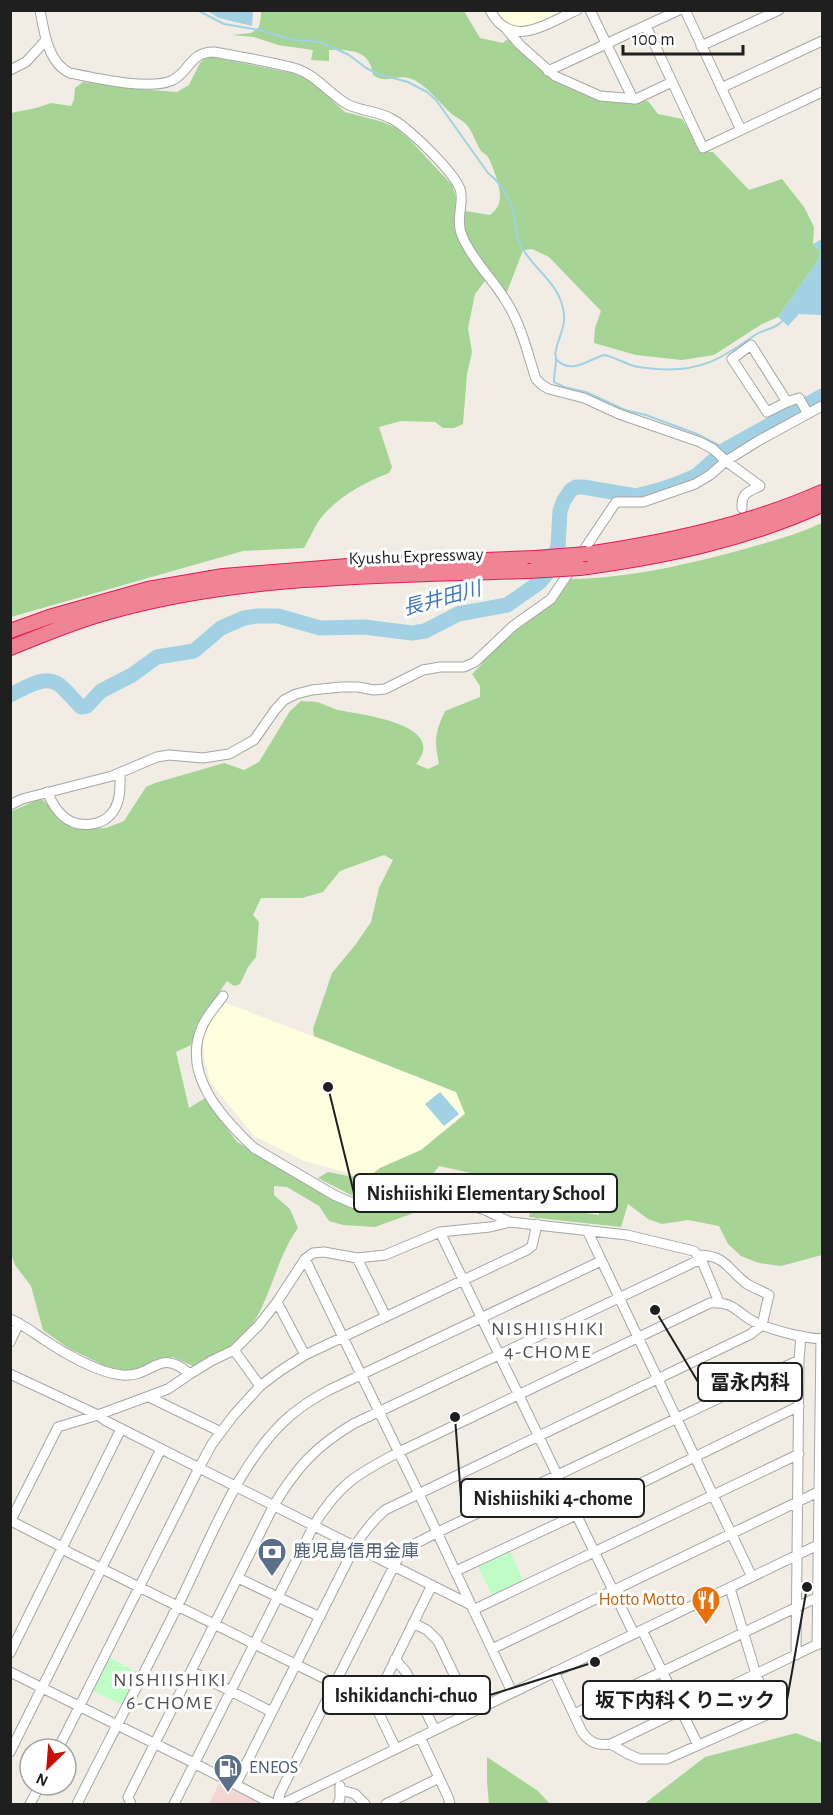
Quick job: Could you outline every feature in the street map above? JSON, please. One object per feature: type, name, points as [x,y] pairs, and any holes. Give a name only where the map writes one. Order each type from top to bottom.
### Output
[{"type":"highway","name":"Kyushu Expressway","points":[[10,631],[49,617],[148,589],[223,576],[360,565],[535,558],[587,554],[653,544],[705,533],[797,504],[822,492]]},
{"type":"highway","name":"Kyushu Expressway","points":[[10,648],[108,612],[224,588],[362,577],[580,568],[656,557],[710,545],[822,506]]},
{"type":"street","points":[[39,10],[46,40],[63,70],[87,77],[155,84],[174,80],[198,55],[213,52],[296,69],[317,79],[346,103],[397,122],[426,148],[460,188],[462,196],[459,223],[463,239],[510,307],[536,379],[542,385],[584,398],[619,414],[700,442],[713,449],[760,486],[746,493],[742,500],[742,508]]},
{"type":"street","points":[[490,10],[501,26],[516,33],[528,32],[577,10]]},
{"type":"street","points":[[590,10],[633,99]]},
{"type":"street","points":[[548,71],[679,10]]},
{"type":"street","points":[[685,10],[741,130]]},
{"type":"street","points":[[702,46],[779,10]]},
{"type":"street","points":[[646,26],[703,148],[822,92]]},
{"type":"street","points":[[507,30],[520,45],[555,76],[600,96],[636,99],[672,82]]},
{"type":"street","points":[[10,70],[26,62],[46,40]]},
{"type":"street","points":[[721,88],[822,41]]},
{"type":"street","points":[[787,402],[751,345],[732,359],[767,412],[799,398],[806,410]]},
{"type":"street","points":[[10,805],[22,799],[120,773],[157,757],[170,755],[203,758],[229,754],[254,740],[284,700],[296,694],[341,687],[385,689],[423,670],[440,666],[464,667],[475,662],[513,626],[551,599],[616,502],[643,502],[695,484],[726,461],[806,410],[822,406]]},
{"type":"street","points":[[47,792],[64,818],[91,825],[108,817],[114,811],[120,795],[120,773]]},
{"type":"street","points":[[223,996],[207,1017],[199,1035],[196,1059],[198,1070],[208,1096],[254,1148],[334,1195],[357,1205],[376,1207],[420,1195],[437,1195],[485,1210],[510,1222]]},
{"type":"street","points":[[396,1749],[374,1703],[11,1522],[56,1429],[173,1387],[211,1360],[234,1350],[259,1325],[277,1302],[305,1259],[318,1251],[357,1258],[385,1255],[440,1232],[490,1227],[510,1222],[627,1235],[694,1251],[700,1257],[719,1302]]},
{"type":"street","points":[[64,1737],[199,1468],[220,1432],[260,1386],[305,1354],[532,1246],[537,1224]]},
{"type":"street","points":[[587,1230],[752,1577]]},
{"type":"street","points":[[440,1232],[613,1592],[662,1673],[698,1745]]},
{"type":"street","points":[[131,1804],[128,1797],[274,1505],[293,1475],[333,1437],[353,1424],[619,1298],[700,1257],[721,1258],[749,1285],[769,1295],[762,1325],[751,1334],[385,1510],[365,1530],[356,1546],[236,1784]]},
{"type":"street","points":[[357,1258],[386,1317]]},
{"type":"street","points":[[305,1259],[438,1533],[512,1692]]},
{"type":"street","points":[[77,1804],[236,1486],[276,1430],[292,1414],[329,1390],[601,1261]]},
{"type":"street","points":[[277,1302],[305,1354]]},
{"type":"street","points":[[174,1804],[314,1525],[330,1500],[353,1477],[399,1452],[710,1303],[719,1302],[731,1305],[762,1325],[801,1336],[822,1339],[820,1643],[611,1744],[602,1745],[587,1739],[582,1732],[554,1672]]},
{"type":"street","points":[[10,1342],[15,1321],[64,1353],[110,1373],[133,1375],[165,1362],[177,1364],[190,1374]]},
{"type":"street","points":[[796,1655],[801,1336]]},
{"type":"street","points":[[234,1350],[260,1386]]},
{"type":"street","points":[[10,1672],[275,1804],[393,1565],[407,1548],[799,1360]]},
{"type":"street","points":[[10,1374],[99,1415],[121,1429],[356,1546],[472,1607]]},
{"type":"street","points":[[149,1397],[220,1432]]},
{"type":"street","points":[[456,1571],[799,1406]]},
{"type":"street","points":[[10,1653],[121,1429]]},
{"type":"street","points":[[10,1752],[161,1449]]},
{"type":"street","points":[[472,1607],[594,1553],[799,1454]]},
{"type":"street","points":[[492,1649],[820,1492]]},
{"type":"street","points":[[282,1804],[820,1544]]},
{"type":"street","points":[[238,1578],[320,1617]]},
{"type":"street","points":[[374,1703],[432,1585]]},
{"type":"street","points":[[611,1744],[640,1760],[667,1759],[771,1713],[756,1674],[730,1588]]},
{"type":"street","points":[[574,1714],[820,1597]]},
{"type":"street","points":[[413,1623],[427,1630],[438,1641],[472,1712]]},
{"type":"street","points":[[395,1659],[406,1672],[435,1730]]},
{"type":"street","points":[[191,1671],[272,1712]]},
{"type":"street","points":[[420,1737],[450,1804]]},
{"type":"street","points":[[337,1778],[341,1790],[338,1804]]},
{"type":"street","points":[[386,1804],[439,1778]]},
{"type":"street","points":[[341,1790],[355,1794],[365,1804]]},
{"type":"shaded area","points":[[496,11],[563,11],[522,27],[507,22]]},
{"type":"shaded area","points":[[224,1002],[456,1092],[465,1113],[421,1150],[380,1168],[367,1178],[304,1161],[254,1136],[210,1082],[204,1057],[203,1038],[209,1023]]},
{"type":"shaded area","name":"ENEOS","points":[[220,1782],[265,1804],[209,1804]]},
{"type":"green space","points":[[261,11],[464,11],[480,38],[503,43],[507,39],[536,64],[565,82],[628,102],[648,101],[658,114],[682,119],[702,152],[713,152],[749,190],[782,179],[804,207],[814,227],[813,244],[820,252],[818,260],[778,317],[762,324],[714,355],[682,360],[636,355],[594,343],[595,328],[601,311],[549,257],[532,249],[523,250],[507,292],[502,289],[474,251],[464,226],[465,211],[490,215],[498,206],[500,196],[490,161],[481,151],[465,123],[416,81],[403,77],[383,79],[373,75],[368,60],[358,53],[329,50],[329,61],[311,60],[313,50],[278,45],[254,37],[232,35],[251,33],[259,27]]},
{"type":"green space","points":[[207,56],[292,73],[310,80],[345,112],[383,122],[396,128],[452,185],[456,198],[454,219],[459,239],[485,281],[475,294],[468,328],[472,352],[467,374],[463,424],[454,428],[443,428],[435,422],[401,421],[379,427],[392,467],[389,473],[359,487],[332,506],[318,522],[304,548],[243,551],[11,617],[11,113],[51,103],[71,106],[75,88],[83,82],[177,92],[189,85],[200,63]]},
{"type":"green space","points":[[822,523],[822,1255],[781,1266],[759,1263],[741,1256],[728,1244],[719,1226],[688,1220],[662,1224],[648,1219],[628,1204],[621,1227],[529,1217],[531,1205],[556,1202],[560,1209],[599,1215],[599,1197],[579,1180],[573,1188],[545,1199],[509,1193],[471,1173],[439,1166],[423,1187],[374,1200],[353,1196],[318,1178],[328,1172],[367,1178],[380,1168],[421,1150],[465,1114],[456,1092],[314,1036],[313,1029],[332,973],[371,922],[379,888],[393,860],[384,855],[340,871],[323,892],[302,898],[261,898],[253,915],[259,922],[256,957],[240,984],[234,986],[227,981],[197,1024],[191,1045],[176,1052],[189,1108],[205,1098],[237,1142],[331,1199],[349,1207],[377,1212],[421,1198],[430,1203],[411,1214],[375,1227],[343,1225],[329,1221],[319,1206],[287,1187],[274,1186],[274,1195],[290,1209],[298,1228],[283,1255],[260,1312],[252,1325],[232,1346],[195,1367],[173,1357],[158,1359],[130,1373],[105,1366],[68,1348],[43,1330],[31,1286],[15,1265],[11,1253],[10,812],[41,798],[62,819],[89,829],[106,828],[124,821],[146,787],[155,783],[224,763],[244,770],[259,762],[290,711],[301,701],[319,703],[338,710],[382,719],[412,731],[421,739],[423,750],[416,764],[428,769],[439,764],[436,737],[445,711],[480,697],[480,686],[472,674],[481,665],[497,634],[554,603],[571,579],[615,576],[682,565],[776,540]]},
{"type":"green space","points":[[509,1549],[524,1583],[493,1598],[477,1564]]},
{"type":"green space","points":[[108,1657],[140,1673],[123,1705],[91,1690]]},
{"type":"green space","points":[[796,1733],[822,1743],[822,1804],[644,1804],[705,1757]]},
{"type":"green space","points":[[487,1757],[538,1791],[550,1804],[489,1804]]},
{"type":"water","points":[[207,11],[253,11],[252,26],[219,18]]},
{"type":"water","points":[[822,239],[822,315],[799,314],[788,326],[778,317],[818,260],[820,252],[813,244]]},
{"type":"water","points":[[440,1092],[459,1114],[444,1126],[425,1104]]},
{"type":"waterway","points":[[197,10],[224,24],[259,30],[294,40],[323,43],[349,55],[378,74],[408,82],[427,92],[436,100],[488,173],[505,192],[513,209],[521,246],[552,285],[562,303],[564,319],[555,354],[554,382],[586,392],[625,410],[646,415],[697,434],[726,449]]},
{"type":"waterway","points":[[557,360],[563,364],[575,366],[604,355],[630,365],[657,369],[698,366],[721,357],[783,320]]},
{"type":"waterway","name":"長井田川","points":[[10,695],[38,682],[51,681],[64,689],[81,707],[87,706],[101,691],[132,675],[157,657],[194,651],[221,628],[244,618],[278,616],[320,628],[364,627],[412,633],[425,631],[458,614],[507,605],[540,582],[548,572],[558,546],[560,511],[571,490],[583,487],[636,496],[682,482],[696,476],[726,449],[822,396]]},
{"type":"place","name":"Nishiishiki Elementary School","points":[[328,1087]]},
{"type":"place","name":"冨永内科","points":[[655,1310]]},
{"type":"place","name":"Nishiishiki 4-chome","points":[[455,1417]]},
{"type":"place","name":"鹿児島信用金庫","points":[[272,1578]]},
{"type":"place","name":"坂下内科くりニック","points":[[807,1587]]},
{"type":"place","name":"Hotto Motto","points":[[706,1626]]},
{"type":"place","name":"Ishikidanchi-chuo","points":[[595,1662]]},
{"type":"place","name":"ENEOS","points":[[228,1794]]},
{"type":"district","name":"NISHIISHIKI 4-CHOME","points":[[548,1340]]},
{"type":"district","name":"NISHIISHIKI 6-CHOME","points":[[170,1692]]}]
